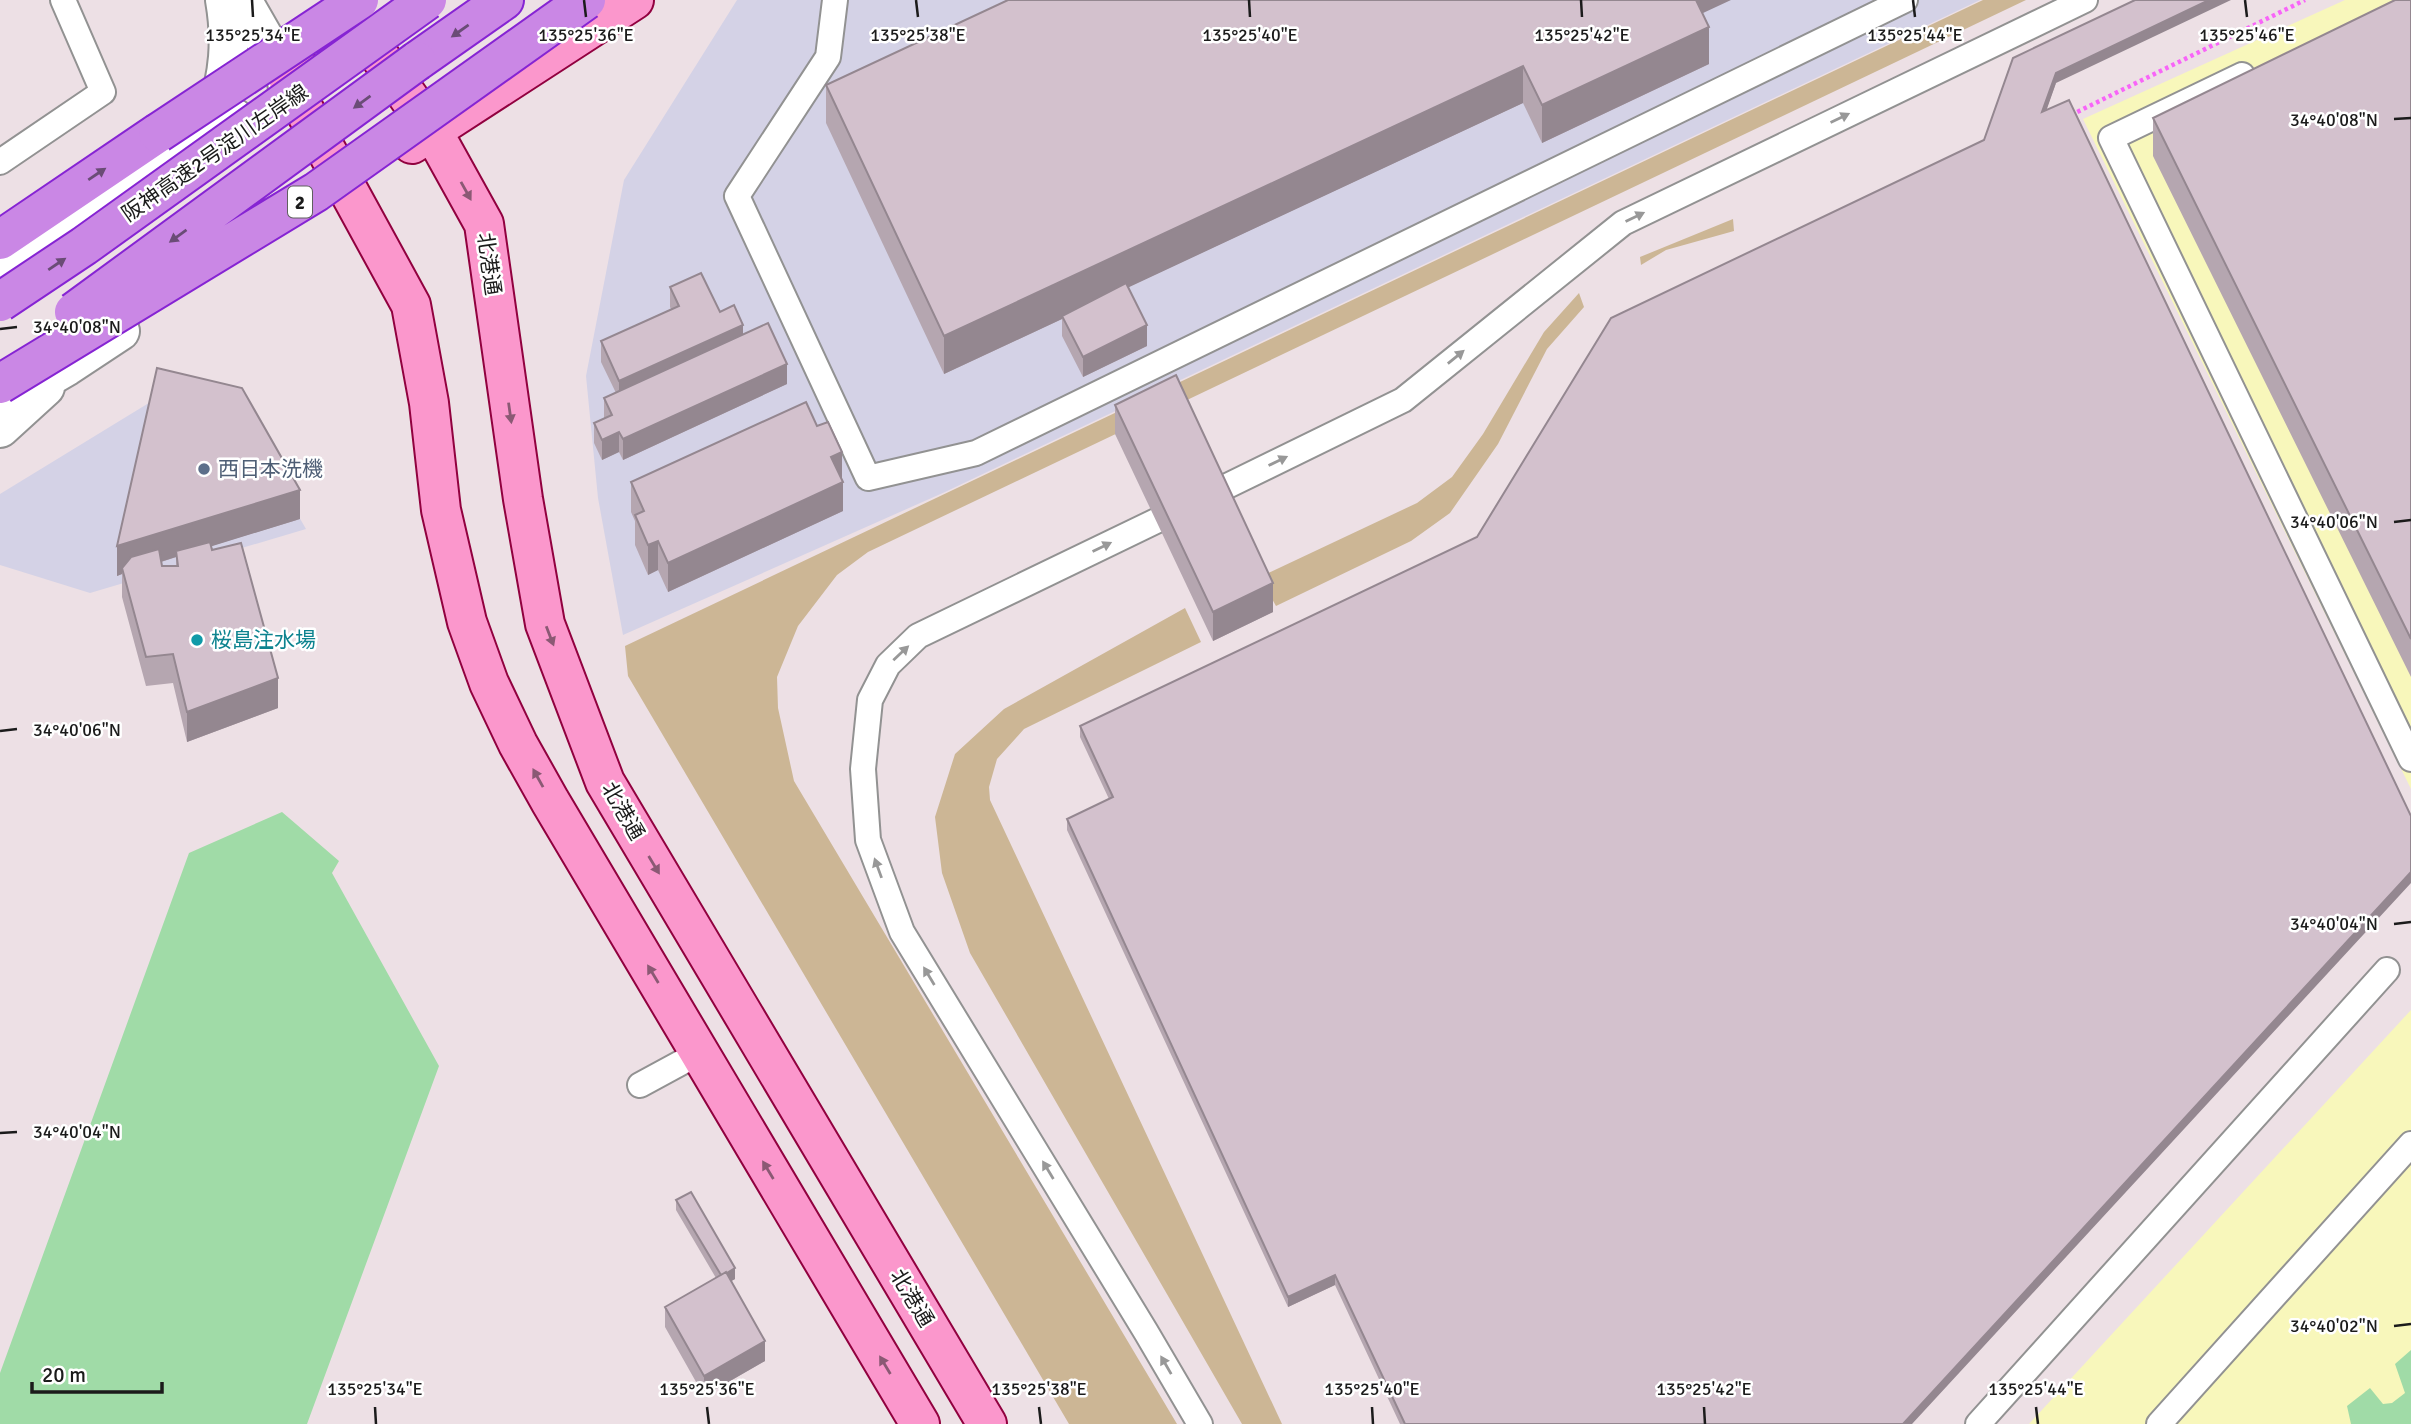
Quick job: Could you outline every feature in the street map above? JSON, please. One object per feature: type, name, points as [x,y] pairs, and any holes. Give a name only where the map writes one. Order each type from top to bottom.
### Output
[{"type":"highway","name":"阪神高速2号淀川左岸線","points":[[0,302],[84,246],[427,0]]},
{"type":"highway","points":[[0,367],[504,0]]},
{"type":"highway","name":"2","points":[[0,384],[316,192],[586,0]]},
{"type":"highway","points":[[0,240],[362,17]]},
{"type":"main road","points":[[414,0],[362,17],[289,82],[411,305],[429,403],[441,510],[467,622],[489,683],[518,744],[550,801],[920,1424]]},
{"type":"main road","points":[[344,184],[433,132],[634,0]]},
{"type":"main road","name":"北港通","points":[[362,17],[433,132],[484,223],[523,499],[545,624],[605,782],[987,1424]]},
{"type":"street","points":[[209,135],[225,88],[228,64],[230,36],[225,0]]},
{"type":"street","points":[[0,269],[289,82],[242,0]]},
{"type":"street","points":[[337,0],[362,17]]},
{"type":"street","points":[[0,405],[67,366],[344,184]]},
{"type":"street","points":[[0,428],[67,366]]},
{"type":"lane","points":[[0,162],[103,92],[63,0]]},
{"type":"lane","points":[[835,0],[828,57],[737,195],[868,478],[976,453],[1905,0]]},
{"type":"lane","points":[[1217,491],[1403,400],[1623,223],[2085,0]]},
{"type":"lane","points":[[2262,66],[2111,138],[2411,759]]},
{"type":"lane","points":[[1156,521],[918,636],[888,665],[870,700],[863,769],[868,840],[902,932],[1200,1424]]},
{"type":"lane","points":[[1978,1424],[2387,970]]},
{"type":"lane","points":[[640,1085],[699,1053]]},
{"type":"lane","points":[[2159,1424],[2411,1144]]},
{"type":"path","points":[[2071,115],[2305,0]]},
{"type":"shaded area","points":[[737,0],[1980,0],[945,492],[623,635],[598,498],[586,376],[624,180]]},
{"type":"shaded area","points":[[1983,0],[2026,0],[868,552],[837,575],[798,626],[777,677],[778,708],[794,781],[1177,1424],[1069,1424],[628,676],[625,646]]},
{"type":"shaded area","points":[[2345,0],[2411,0],[2411,789],[2083,119]]},
{"type":"shaded area","points":[[1733,219],[1734,231],[1666,250],[1641,265],[1640,257]]},
{"type":"shaded area","points":[[1579,293],[1584,307],[1547,349],[1498,444],[1450,513],[1411,541],[1276,606],[1260,577],[1417,503],[1452,477],[1483,434],[1544,332]]},
{"type":"shaded area","name":"西日本洗機","points":[[157,398],[242,418],[306,529],[90,593],[0,565],[0,494]]},
{"type":"shaded area","points":[[1185,608],[1201,642],[1024,729],[997,759],[989,787],[990,800],[1282,1424],[1242,1424],[970,953],[942,873],[935,817],[955,754],[1004,709]]},
{"type":"shaded area","points":[[282,812],[339,861],[332,873],[439,1066],[307,1424],[0,1424],[0,1373],[189,853]]},
{"type":"shaded area","points":[[2411,1010],[2411,1424],[2029,1424]]},
{"type":"shaded area","points":[[2411,1350],[2411,1424],[2351,1424],[2347,1406],[2370,1388],[2383,1404],[2392,1403],[2405,1393],[2395,1364]]},
{"type":"building","points":[[1008,0],[1696,0],[1709,27],[1542,105],[1523,66],[944,336],[826,85]]},
{"type":"building","points":[[2135,0],[2209,0],[2056,73],[2042,112],[2069,100],[2411,816],[2411,872],[1903,1424],[1405,1424],[1335,1275],[1288,1297],[1067,819],[1113,797],[1080,726],[1477,537],[1611,318],[1984,140],[2013,58]]},
{"type":"building","points":[[2395,0],[2411,0],[2411,639],[2153,118]]},
{"type":"building","points":[[701,273],[720,312],[734,305],[743,325],[619,381],[601,341],[679,306],[670,287]]},
{"type":"building","points":[[1126,283],[1147,325],[1083,357],[1062,316]]},
{"type":"building","points":[[768,323],[787,364],[623,439],[619,432],[602,440],[594,423],[612,415],[604,398]]},
{"type":"building","points":[[157,368],[242,388],[300,490],[117,546]]},
{"type":"building","points":[[1176,375],[1273,583],[1213,612],[1115,405]]},
{"type":"building","points":[[806,402],[817,426],[828,422],[842,452],[831,457],[843,482],[668,563],[658,541],[648,545],[635,515],[644,511],[631,482]]},
{"type":"building","name":"桜島注水場","points":[[210,542],[212,550],[241,543],[278,678],[187,712],[173,654],[146,657],[122,568],[131,557],[159,549],[162,566],[178,566],[176,551]]},
{"type":"building","points":[[691,1192],[735,1268],[727,1273],[721,1275],[676,1200]]},
{"type":"building","points":[[726,1272],[765,1341],[704,1376],[665,1307]]},
{"type":"place","name":"西日本洗機","points":[[204,469]]},
{"type":"place","name":"桜島注水場","points":[[197,640]]}]
